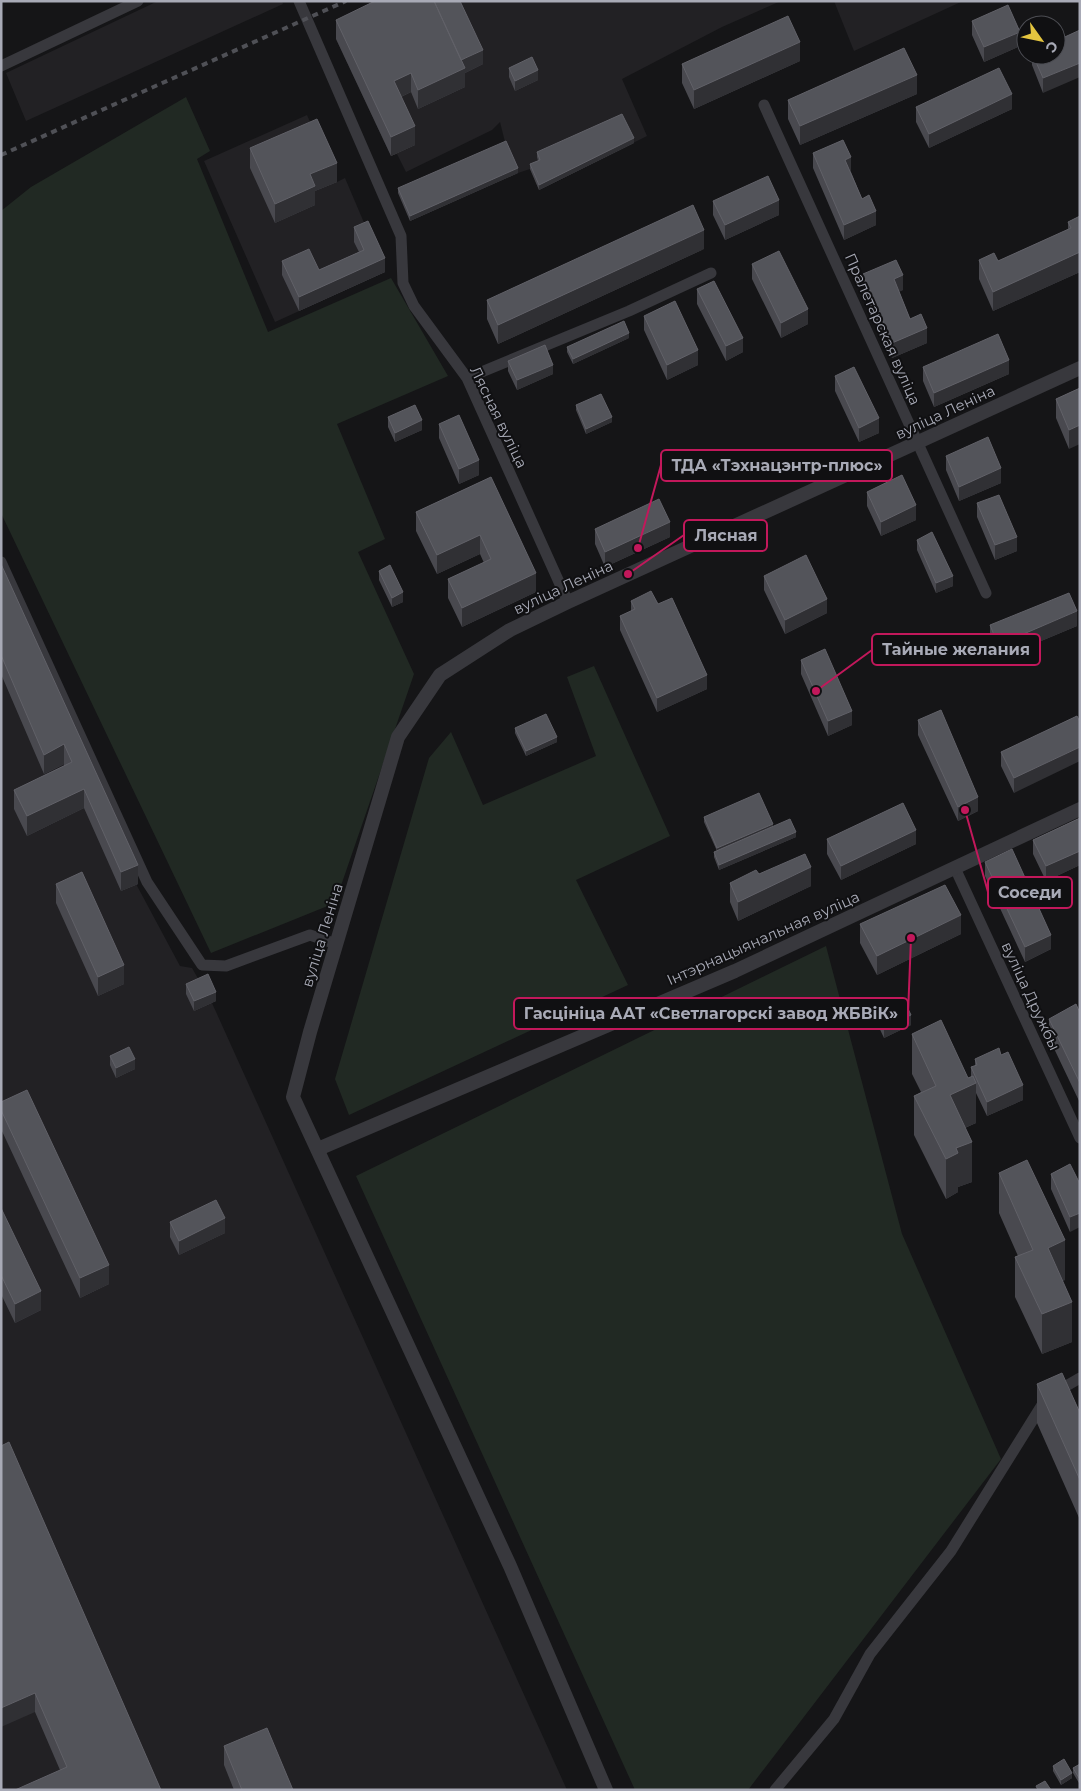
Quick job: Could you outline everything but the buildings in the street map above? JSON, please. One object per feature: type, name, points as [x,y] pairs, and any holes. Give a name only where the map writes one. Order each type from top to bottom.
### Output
[{"type":"street","points":[[1,66],[138,1]]},
{"type":"street","name":"Лясная вуліца","points":[[299,1],[401,236],[402,282],[414,306],[467,378],[568,602]]},
{"type":"street","name":"Пралетарская вуліца","points":[[764,105],[986,593]]},
{"type":"street","points":[[467,378],[629,311],[711,273]]},
{"type":"street","name":"вуліца Леніна","points":[[606,1790],[510,1566],[293,1097],[310,1032],[398,736],[440,675],[510,630],[1080,368]]},
{"type":"street","points":[[1,562],[147,882],[202,965],[226,966],[310,935],[336,944]]},
{"type":"street","name":"Інтэрнацыянальная вуліца","points":[[318,1149],[735,971],[1080,809]]},
{"type":"street","name":"вуліца Дружбы","points":[[955,868],[1080,1138]]},
{"type":"street","points":[[775,1790],[834,1719],[870,1654],[951,1550],[1047,1397],[1080,1378]]},
{"type":"shaded area","points":[[158,1],[282,1],[283,4],[26,121],[6,73]]},
{"type":"shaded area","points":[[416,1],[781,1],[722,27],[622,79],[647,136],[539,190],[530,169],[518,173],[506,146],[500,122],[492,130],[406,172],[397,154],[391,156],[336,39]]},
{"type":"shaded area","points":[[834,1],[963,1],[854,51]]},
{"type":"shaded area","points":[[186,97],[210,151],[197,159],[268,332],[391,278],[448,376],[337,424],[385,539],[358,552],[414,674],[335,903],[211,953],[1,513],[1,211],[31,187]]},
{"type":"shaded area","points":[[307,115],[337,182],[345,178],[385,272],[275,322],[204,161]]},
{"type":"shaded area","points":[[1,583],[135,882],[180,966],[192,968],[212,1003],[567,1790],[1,1790]]},
{"type":"shaded area","points":[[594,666],[670,836],[576,880],[628,985],[349,1115],[335,1079],[429,758],[451,732],[483,805],[596,756],[567,677]]},
{"type":"shaded area","points":[[826,946],[902,1234],[1001,1459],[748,1790],[635,1790],[356,1176]]},
{"type":"railway","points":[[1,155],[346,1]]},
{"type":"place","name":"ТДА «Тэхнацэнтр-плюс»","points":[[638,548]]},
{"type":"place","name":"Лясная","points":[[628,574]]},
{"type":"place","name":"Тайные желания","points":[[816,691]]},
{"type":"place","name":"Соседи","points":[[965,810]]},
{"type":"place","name":"Гасцініца ААТ «Светлагорскі завод ЖБВіК»","points":[[911,938]]}]
